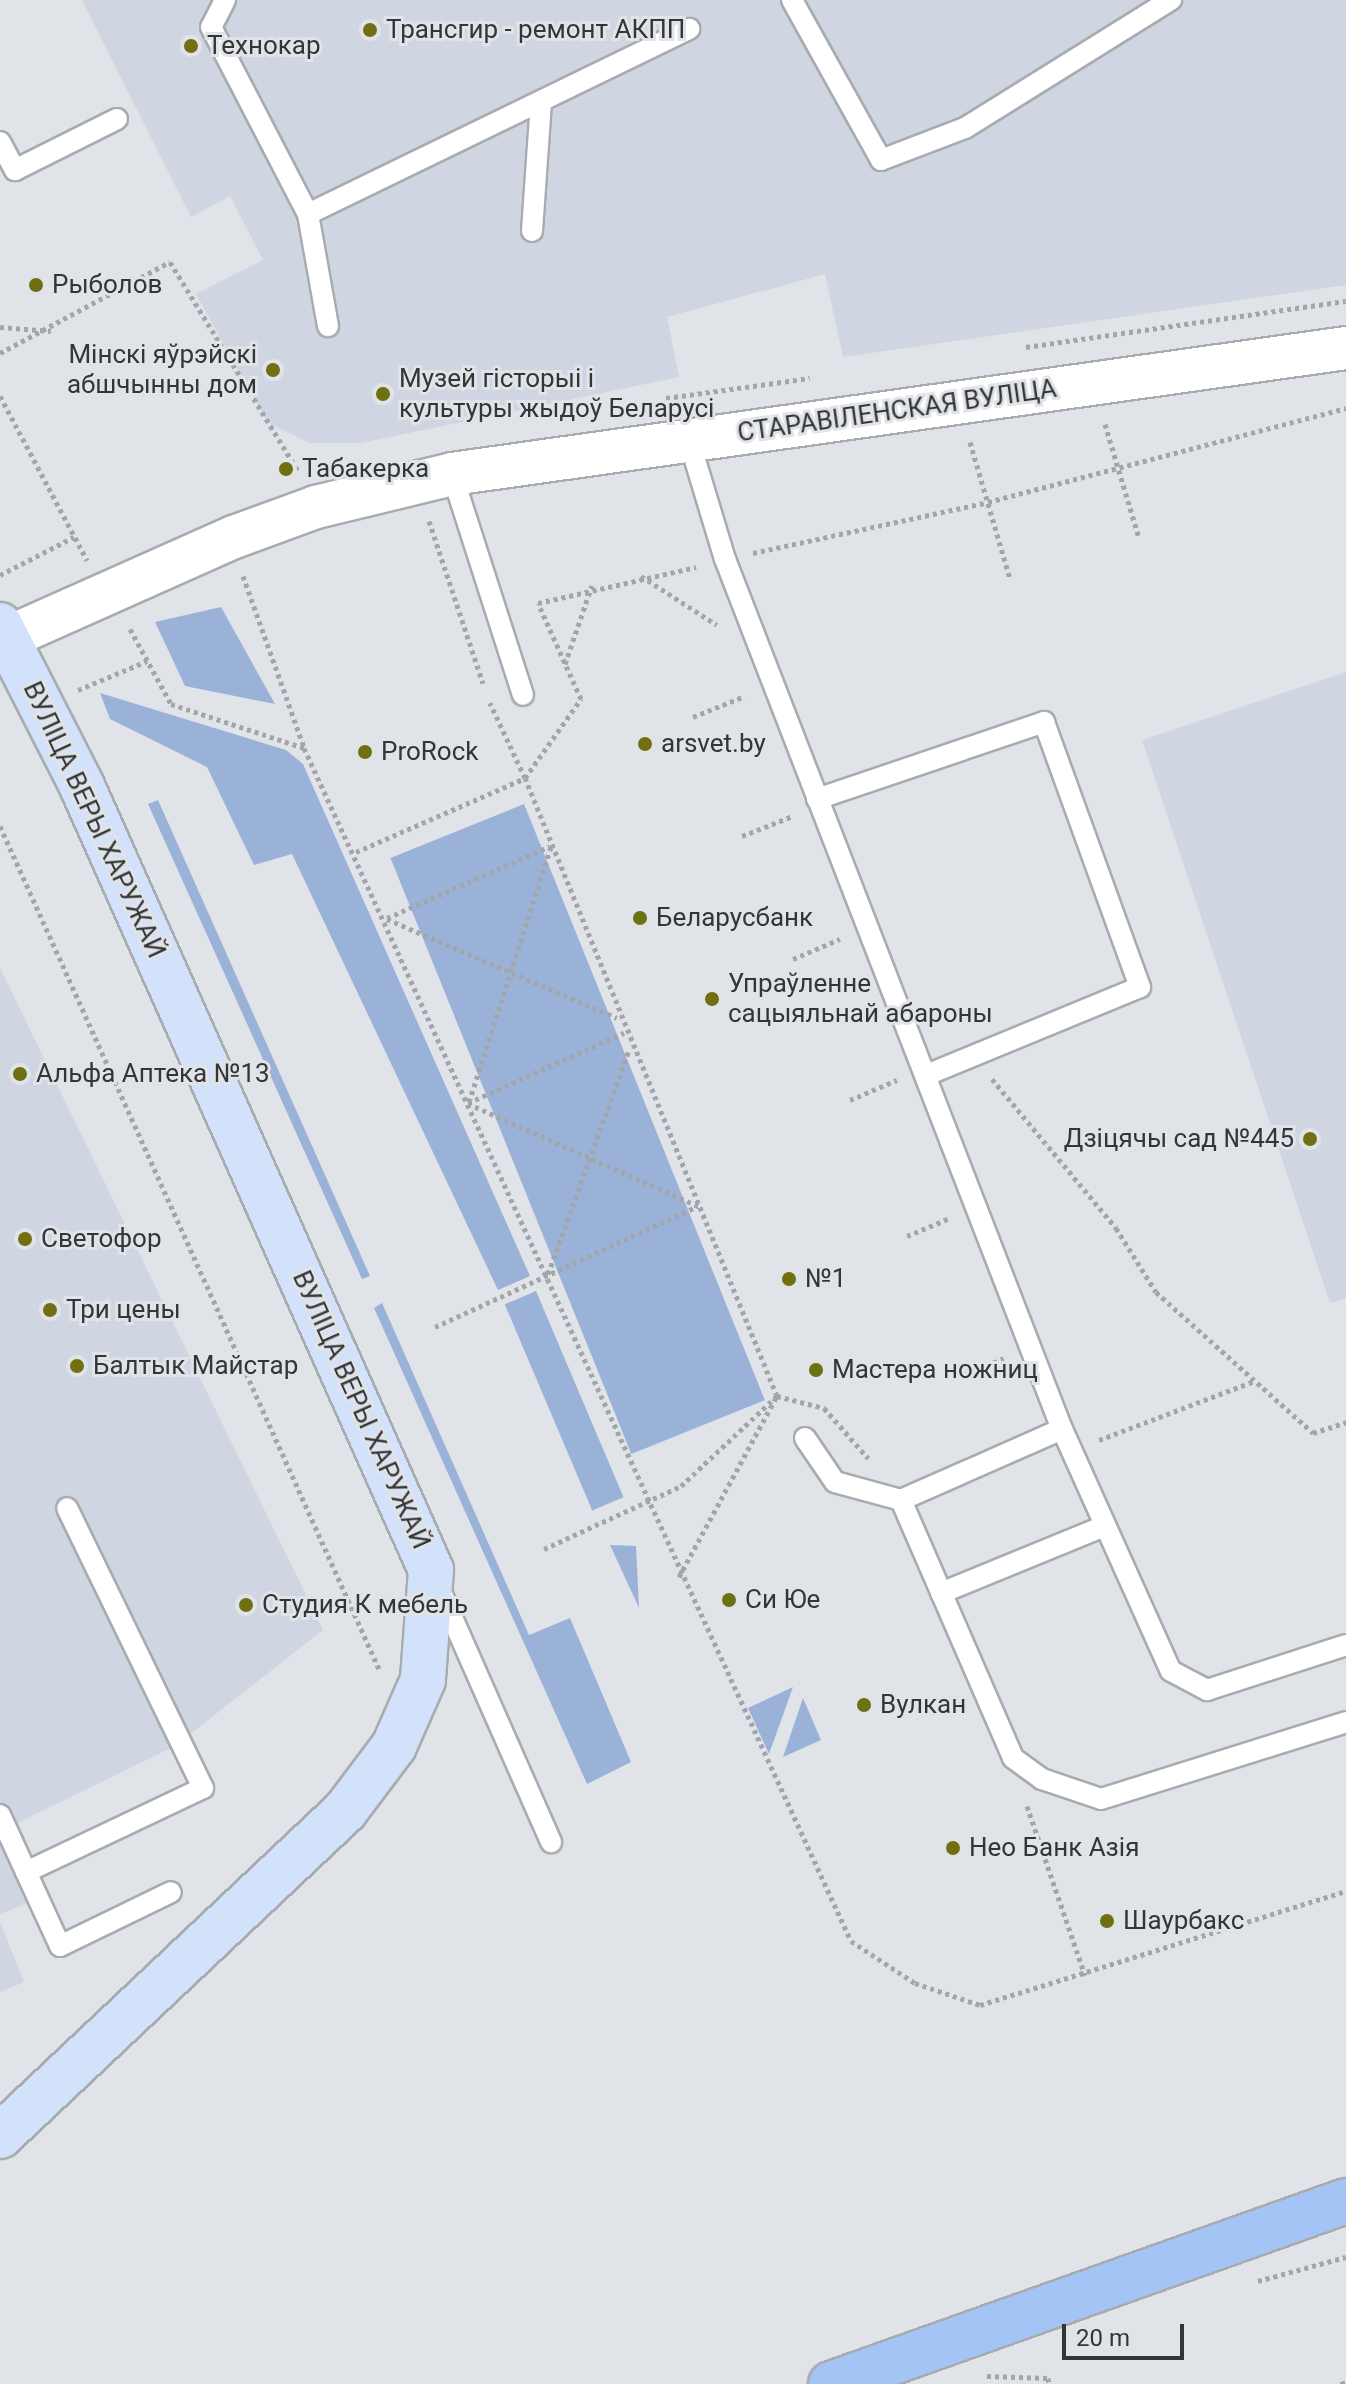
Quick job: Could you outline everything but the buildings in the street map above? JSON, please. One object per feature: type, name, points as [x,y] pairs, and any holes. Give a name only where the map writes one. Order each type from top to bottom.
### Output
[{"type":"main road","name":"ВУЛІЦА ВЕРЫ ХАРУЖАЙ","points":[[0,2136],[345,1811],[394,1746],[423,1680],[431,1570],[81,784],[2,635]]},
{"type":"main road","points":[[848,2381],[1346,2201]]},
{"type":"street","name":"СТАРАВІЛЕНСКАЯ ВУЛІЦА","points":[[2,635],[234,537],[316,507],[452,474],[1346,348]]},
{"type":"lane","points":[[225,0],[211,27],[308,214],[328,326]]},
{"type":"lane","points":[[792,0],[881,160],[965,128],[1171,0]]},
{"type":"lane","points":[[308,214],[689,29]]},
{"type":"lane","points":[[532,231],[541,101]]},
{"type":"lane","points":[[0,142],[15,170],[117,119]]},
{"type":"lane","points":[[689,440],[725,559],[1062,1429],[1171,1671],[1207,1690],[1346,1645]]},
{"type":"lane","points":[[452,474],[523,695]]},
{"type":"lane","points":[[817,799],[1044,722],[1140,987],[927,1075]]},
{"type":"lane","points":[[805,1438],[835,1482],[901,1500],[1062,1429]]},
{"type":"lane","points":[[901,1500],[1013,1758],[1042,1779],[1101,1799],[1346,1722]]},
{"type":"lane","points":[[26,1872],[203,1788],[67,1508]]},
{"type":"lane","points":[[941,1593],[1104,1526]]},
{"type":"lane","points":[[431,1570],[551,1842]]},
{"type":"lane","points":[[0,1815],[60,1946],[171,1892]]},
{"type":"path","points":[[0,353],[170,262],[299,472]]},
{"type":"path","points":[[0,327],[51,331]]},
{"type":"path","points":[[1092,383],[1139,538]]},
{"type":"path","points":[[0,396],[74,537],[0,575]]},
{"type":"path","points":[[957,401],[1010,579]]},
{"type":"path","points":[[356,852],[525,778],[581,699],[538,603],[592,585],[694,567],[988,502],[1346,408]]},
{"type":"path","points":[[239,563],[304,748],[356,852],[548,1274],[679,1578],[851,1941],[915,1983],[980,2005],[1085,1975],[1346,1891]]},
{"type":"path","points":[[694,567],[699,579]]},
{"type":"path","points":[[640,576],[719,627]]},
{"type":"path","points":[[565,665],[592,585]]},
{"type":"path","points":[[709,603],[724,641]]},
{"type":"path","points":[[127,624],[171,704],[304,748]]},
{"type":"path","points":[[70,693],[147,661]]},
{"type":"path","points":[[740,682],[751,709]]},
{"type":"path","points":[[693,717],[745,696]]},
{"type":"path","points":[[525,778],[624,1033],[777,1396]]},
{"type":"path","points":[[790,802],[801,828]]},
{"type":"path","points":[[742,836],[795,815]]},
{"type":"path","points":[[0,826],[379,1669],[375,1684]]},
{"type":"path","points":[[386,918],[551,846]]},
{"type":"path","points":[[468,1103],[551,846]]},
{"type":"path","points":[[386,918],[511,969],[618,1018]]},
{"type":"path","points":[[839,924],[850,952]]},
{"type":"path","points":[[793,959],[844,938]]},
{"type":"path","points":[[468,1103],[624,1033]]},
{"type":"path","points":[[548,1274],[588,1152],[630,1047]]},
{"type":"path","points":[[973,1056],[1116,1228],[1156,1292],[1313,1433],[1346,1422]]},
{"type":"path","points":[[895,1064],[906,1092]]},
{"type":"path","points":[[850,1100],[901,1079]]},
{"type":"path","points":[[468,1103],[588,1152],[698,1206]]},
{"type":"path","points":[[949,1202],[960,1230]]},
{"type":"path","points":[[435,1327],[698,1206]]},
{"type":"path","points":[[907,1236],[955,1216]]},
{"type":"path","points":[[1005,1341],[1017,1368]]},
{"type":"path","points":[[964,1375],[1011,1355]]},
{"type":"path","points":[[1072,1451],[1254,1380]]},
{"type":"path","points":[[777,1396],[824,1408],[872,1462]]},
{"type":"path","points":[[544,1549],[681,1486],[777,1396]]},
{"type":"path","points":[[679,1578],[777,1396]]},
{"type":"path","points":[[1042,1779],[1026,1803],[1085,1975]]},
{"type":"path","points":[[1318,2266],[1346,2257]]},
{"type":"path","points":[[973,2375],[1048,2378],[1049,2384]]},
{"type":"shaded area","points":[[82,0],[1346,0],[1346,285],[843,357],[825,274],[667,317],[679,377],[361,443],[309,443],[267,422],[196,294],[263,260],[230,196],[191,217]]},
{"type":"shaded area","points":[[221,607],[275,704],[185,686],[155,622]]},
{"type":"shaded area","name":"Дзіцячы сад №445","points":[[1346,672],[1346,1298],[1330,1303],[1142,740]]},
{"type":"shaded area","points":[[100,693],[286,750],[303,764],[530,1276],[498,1290],[292,854],[254,865],[207,767],[110,719]]},
{"type":"shaded area","points":[[158,800],[370,1276],[362,1279],[148,804]]},
{"type":"shaded area","points":[[524,804],[765,1400],[631,1454],[390,858]]},
{"type":"shaded area","points":[[0,968],[323,1630],[175,1746],[1,1831],[30,1902],[0,1914]]},
{"type":"shaded area","points":[[536,1291],[624,1497],[592,1510],[505,1304]]},
{"type":"shaded area","points":[[382,1303],[529,1635],[570,1618],[631,1762],[587,1784],[374,1308]]},
{"type":"shaded area","points":[[610,1545],[636,1546],[639,1608]]},
{"type":"shaded area","points":[[793,1687],[769,1754],[748,1708]]},
{"type":"shaded area","points":[[803,1698],[821,1740],[783,1757]]},
{"type":"shaded area","points":[[0,1922],[24,1982],[0,1992]]},
{"type":"place","name":"Трансгир - ремонт АКПП","points":[[370,30]]},
{"type":"place","name":"Технокар","points":[[191,46]]},
{"type":"place","name":"Рыболов","points":[[36,285]]},
{"type":"place","name":"Мінскі яўрэйскі абшчынны дом","points":[[273,370]]},
{"type":"place","name":"Музей гісторыі і культуры жыдоў Беларусі","points":[[383,394]]},
{"type":"place","name":"Табакерка","points":[[286,469]]},
{"type":"place","name":"arsvet.by","points":[[645,744]]},
{"type":"place","name":"ProRock","points":[[365,752]]},
{"type":"place","name":"Беларусбанк","points":[[640,918]]},
{"type":"place","name":"Упраўленне сацыяльнай абароны","points":[[712,999]]},
{"type":"place","name":"Альфа Аптека №13","points":[[20,1074]]},
{"type":"place","name":"Дзіцячы сад №445","points":[[1310,1139]]},
{"type":"place","name":"Светофор","points":[[25,1239]]},
{"type":"place","name":"№1","points":[[789,1279]]},
{"type":"place","name":"Три цены","points":[[50,1310]]},
{"type":"place","name":"Балтык Майстар","points":[[77,1366]]},
{"type":"place","name":"Мастера ножниц","points":[[816,1370]]},
{"type":"place","name":"Cи Юе","points":[[729,1600]]},
{"type":"place","name":"Студия К мебель","points":[[246,1605]]},
{"type":"place","name":"Вулкан","points":[[864,1705]]},
{"type":"place","name":"Нео Банк Азія","points":[[953,1848]]},
{"type":"place","name":"Шаурбакс","points":[[1107,1921]]}]
